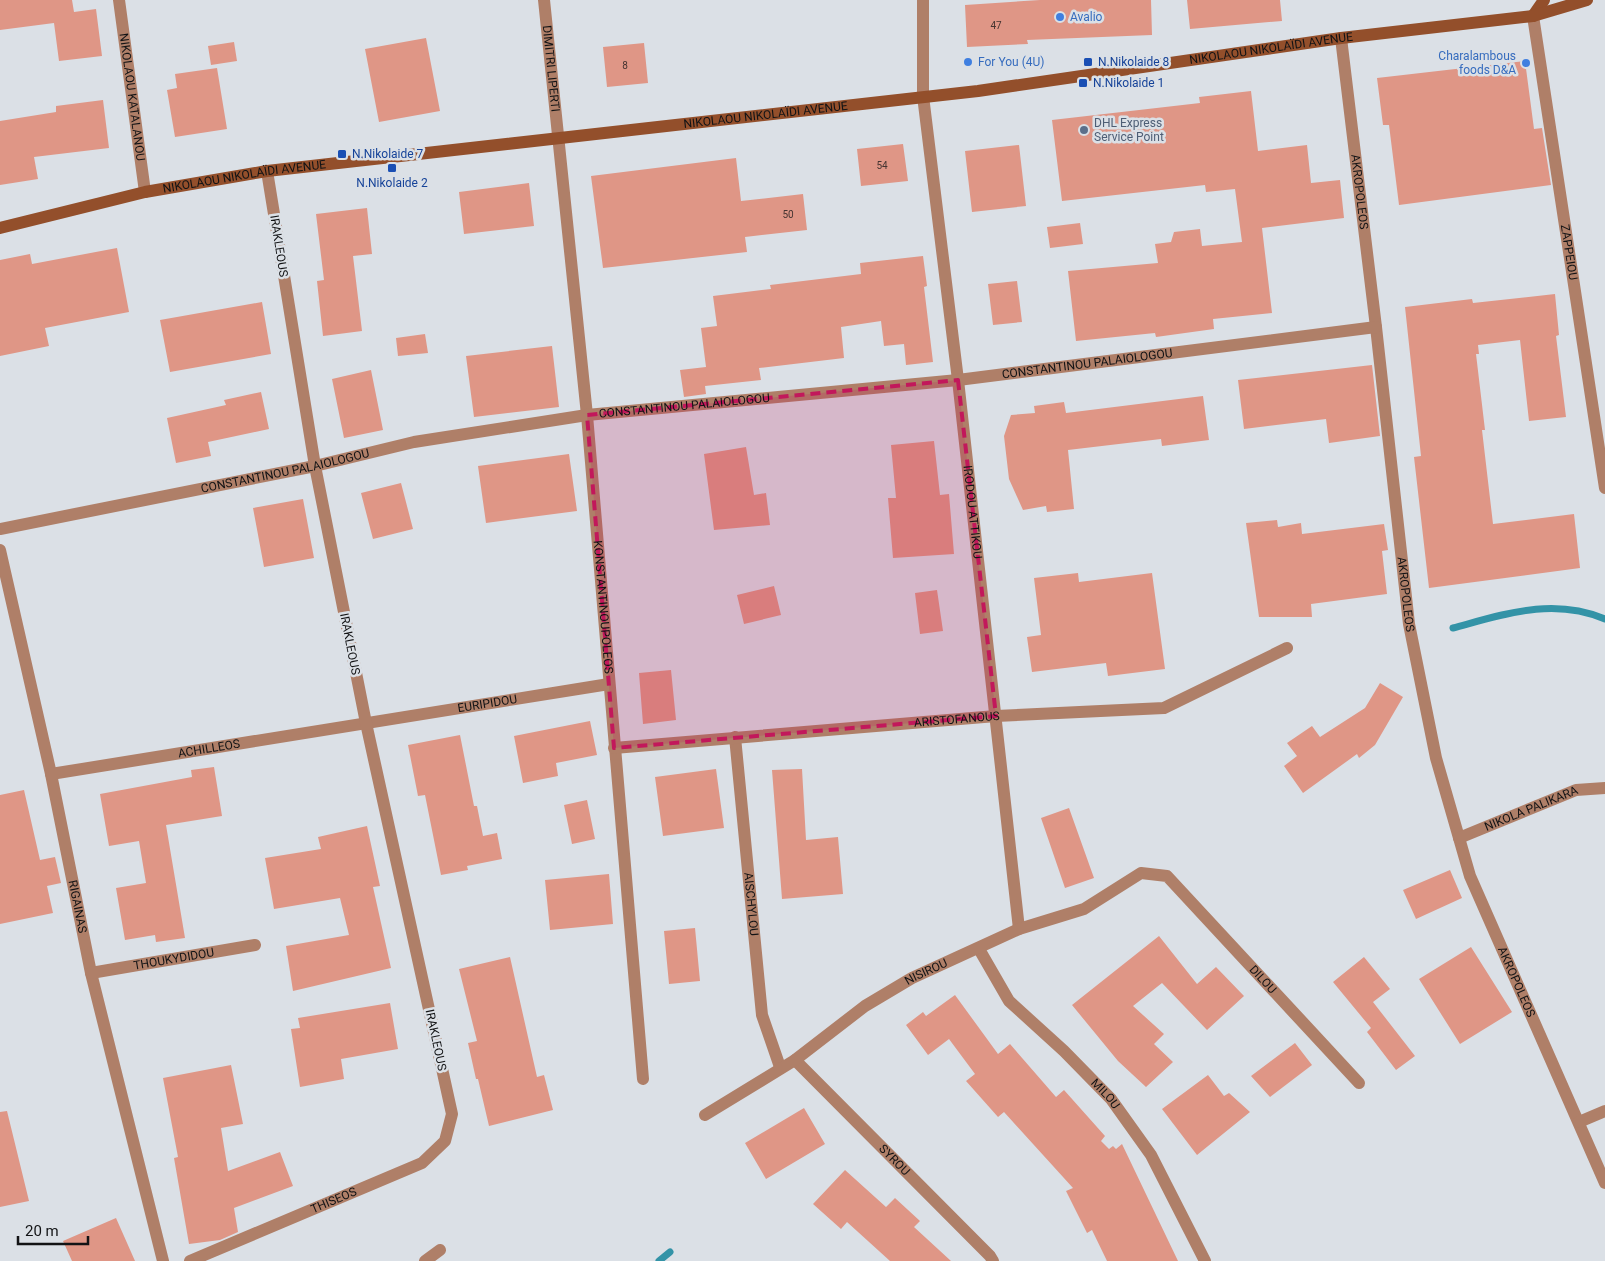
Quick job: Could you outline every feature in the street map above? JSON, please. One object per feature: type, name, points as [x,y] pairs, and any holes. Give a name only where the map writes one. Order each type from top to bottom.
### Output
[{"type":"street","name":"NIKOLAOU KATALANOU","points":[[119,0],[145,192]]},
{"type":"street","name":"DIMITRI LIPERTI","points":[[544,0],[557,137]]},
{"type":"street","name":"IRODOU ATTIKOU","points":[[923,0],[923,96],[958,380],[1019,929]]},
{"type":"street","points":[[1534,10],[1544,0]]},
{"type":"street","name":"NIKOLAOU NIKOLAÏDI AVENUE","points":[[0,228],[145,192],[267,171],[978,91],[1534,10],[1568,8],[1587,0]]},
{"type":"street","name":"ZAPPEIOU","points":[[1534,10],[1605,488]]},
{"type":"street","name":"AKROPOLEOS","points":[[1341,38],[1409,624],[1436,758],[1470,876],[1605,1183]]},
{"type":"street","name":"KONSTANTINOUPOLEOS","points":[[557,137],[587,415],[643,1079]]},
{"type":"street","name":"IRAKLEOUS","points":[[267,171],[314,466],[366,723],[452,1114]]},
{"type":"street","name":"CONSTANTINOU PALAIOLOGOU","points":[[0,529],[314,466],[414,442],[587,415],[958,380],[1376,327]]},
{"type":"street","name":"RIGAINAS","points":[[0,550],[51,774],[91,973],[162,1261]]},
{"type":"street","name":"ARISTOFANOUS","points":[[614,748],[996,716],[1164,708],[1287,648]]},
{"type":"street","name":"EURIPIDOU","points":[[366,723],[609,684]]},
{"type":"street","name":"ACHILLEOS","points":[[51,774],[366,723]]},
{"type":"street","name":"AISCHYLOU","points":[[735,737],[762,1015],[780,1067]]},
{"type":"street","name":"NIKOLA PALIKARA","points":[[1459,838],[1576,790],[1605,788]]},
{"type":"street","name":"NISIROU","points":[[705,1115],[780,1067],[795,1060],[865,1006],[912,978],[1019,929],[1084,909],[1141,873],[1167,876]]},
{"type":"street","name":"DILOU","points":[[1167,876],[1359,1083]]},
{"type":"street","name":"THOUKYDIDOU","points":[[91,973],[255,945]]},
{"type":"street","name":"MILOU","points":[[978,949],[1009,1001],[1064,1050],[1111,1099],[1151,1156],[1204,1261]]},
{"type":"street","name":"SYROU","points":[[795,1060],[993,1261]]},
{"type":"street","points":[[1579,1122],[1605,1111]]},
{"type":"street","name":"THISEOS","points":[[190,1261],[422,1163],[445,1142],[452,1114]]},
{"type":"street","points":[[424,1261],[440,1250]]},
{"type":"highlighted area","points":[[958,380],[996,716],[614,748],[587,415]]},
{"type":"building","points":[[0,0],[72,0],[74,12],[96,9],[102,56],[59,61],[54,23],[0,30]]},
{"type":"building","points":[[1040,0],[1151,0],[1152,35],[1027,40],[1028,44],[967,47],[965,5]]},
{"type":"building","points":[[1187,0],[1280,0],[1282,21],[1190,29]]},
{"type":"building","points":[[426,38],[440,111],[379,122],[365,49]]},
{"type":"building","points":[[234,42],[237,61],[211,65],[208,46]]},
{"type":"building","points":[[644,43],[648,83],[607,87],[603,47]]},
{"type":"building","points":[[1525,61],[1534,129],[1542,128],[1551,185],[1399,205],[1389,125],[1383,125],[1377,78]]},
{"type":"building","points":[[217,68],[227,129],[175,137],[167,90],[177,88],[175,74]]},
{"type":"building","points":[[1251,91],[1258,151],[1307,145],[1311,183],[1340,180],[1344,218],[1262,228],[1272,313],[1213,319],[1214,329],[1156,337],[1155,333],[1076,341],[1068,271],[1158,263],[1155,244],[1171,242],[1174,232],[1200,229],[1202,246],[1242,242],[1235,189],[1206,192],[1205,185],[1062,201],[1052,120],[1200,103],[1199,97]]},
{"type":"building","points":[[103,100],[109,148],[34,157],[38,179],[0,185],[0,121],[56,112],[56,106]]},
{"type":"building","points":[[903,144],[908,181],[861,186],[857,149]]},
{"type":"building","points":[[1019,145],[1026,206],[972,212],[965,151]]},
{"type":"building","points":[[736,158],[741,201],[803,194],[807,230],[745,237],[747,252],[603,268],[591,176]]},
{"type":"building","points":[[529,183],[534,226],[464,234],[459,192]]},
{"type":"building","points":[[367,208],[372,254],[353,256],[362,331],[323,336],[317,281],[324,280],[316,214]]},
{"type":"building","points":[[1080,223],[1083,244],[1050,248],[1047,227]]},
{"type":"building","points":[[117,248],[129,312],[45,328],[49,346],[0,356],[0,260],[30,254],[32,264]]},
{"type":"building","points":[[923,256],[927,286],[924,287],[933,362],[906,365],[904,344],[884,346],[881,321],[841,327],[844,358],[759,368],[761,380],[705,386],[706,394],[684,397],[680,370],[706,367],[701,328],[717,326],[713,296],[771,289],[770,285],[861,274],[860,263]]},
{"type":"building","points":[[1017,281],[1022,322],[993,325],[988,284]]},
{"type":"building","points":[[1555,294],[1559,335],[1556,336],[1566,417],[1529,421],[1520,340],[1478,345],[1479,354],[1476,354],[1485,430],[1482,430],[1493,524],[1574,514],[1580,568],[1429,588],[1414,457],[1421,456],[1405,307],[1472,299],[1473,303]]},
{"type":"building","points":[[262,302],[271,354],[170,372],[160,320]]},
{"type":"building","points":[[425,334],[428,353],[398,356],[396,338]]},
{"type":"building","points":[[552,346],[559,407],[474,417],[466,356]]},
{"type":"building","points":[[1372,365],[1380,436],[1329,443],[1326,419],[1244,429],[1238,380]]},
{"type":"building","points":[[371,370],[383,430],[344,438],[332,379]]},
{"type":"building","points":[[261,392],[269,429],[208,442],[211,456],[176,463],[167,418],[226,405],[224,400]]},
{"type":"building","points":[[1203,396],[1209,440],[1162,446],[1161,439],[1068,450],[1074,509],[1047,512],[1046,506],[1023,510],[1009,479],[1004,436],[1011,415],[1035,413],[1034,406],[1064,402],[1066,413]]},
{"type":"building","points":[[934,441],[940,495],[949,494],[954,554],[893,558],[888,498],[896,498],[891,445]]},
{"type":"building","points":[[746,447],[754,495],[766,493],[770,525],[714,530],[704,454]]},
{"type":"building","points":[[569,454],[577,511],[486,523],[478,466]]},
{"type":"building","points":[[401,483],[413,529],[373,539],[361,493]]},
{"type":"building","points":[[303,499],[314,558],[264,567],[253,508]]},
{"type":"building","points":[[1277,520],[1278,527],[1301,523],[1302,534],[1384,524],[1388,550],[1382,551],[1387,594],[1311,604],[1312,617],[1259,617],[1246,523]]},
{"type":"building","points":[[1078,573],[1079,582],[1152,573],[1165,669],[1108,676],[1106,663],[1032,672],[1027,637],[1041,635],[1034,578]]},
{"type":"building","points":[[774,586],[781,615],[744,624],[737,595]]},
{"type":"building","points":[[937,590],[943,631],[920,634],[915,593]]},
{"type":"building","points":[[671,670],[676,720],[643,724],[639,673]]},
{"type":"building","points":[[1380,683],[1403,697],[1375,745],[1359,758],[1357,754],[1303,793],[1284,766],[1297,756],[1287,743],[1312,726],[1320,737],[1365,708]]},
{"type":"building","points":[[590,721],[597,755],[556,763],[558,776],[523,783],[514,736]]},
{"type":"building","points":[[460,735],[474,806],[477,806],[483,836],[497,833],[502,859],[467,866],[468,870],[441,875],[425,795],[418,796],[408,745]]},
{"type":"building","points":[[214,767],[222,816],[166,825],[185,938],[156,942],[155,935],[125,940],[116,888],[146,883],[139,841],[109,846],[100,794],[192,777],[191,770]]},
{"type":"building","points":[[716,769],[724,828],[663,836],[655,777]]},
{"type":"building","points":[[802,769],[806,840],[838,837],[843,894],[782,899],[772,770]]},
{"type":"building","points":[[24,790],[40,860],[55,857],[61,883],[47,886],[53,913],[0,924],[0,795]]},
{"type":"building","points":[[587,800],[595,839],[572,844],[564,805]]},
{"type":"building","points":[[1069,808],[1094,878],[1065,888],[1041,818]]},
{"type":"building","points":[[367,826],[380,886],[373,887],[391,968],[293,991],[286,946],[349,935],[340,898],[274,909],[265,858],[321,849],[318,837]]},
{"type":"building","points":[[1450,870],[1462,898],[1416,919],[1403,890]]},
{"type":"building","points":[[609,874],[613,924],[550,930],[545,880]]},
{"type":"building","points":[[695,928],[700,981],[669,984],[664,931]]},
{"type":"building","points":[[1159,936],[1197,984],[1216,967],[1244,996],[1207,1030],[1162,983],[1133,1006],[1164,1034],[1154,1044],[1173,1062],[1146,1087],[1118,1061],[1072,1005]]},
{"type":"building","points":[[1471,947],[1512,1012],[1460,1044],[1419,979]]},
{"type":"building","points":[[510,957],[537,1077],[544,1075],[553,1110],[489,1126],[468,1043],[477,1041],[459,969]]},
{"type":"building","points":[[1364,957],[1390,989],[1373,1002],[1415,1056],[1396,1070],[1367,1032],[1371,1028],[1333,982]]},
{"type":"building","points":[[955,995],[998,1054],[1010,1044],[1056,1097],[1064,1090],[1105,1136],[1101,1141],[1109,1149],[1113,1146],[1116,1149],[1122,1144],[1178,1261],[1107,1261],[1092,1230],[1087,1233],[1066,1191],[1073,1188],[1004,1112],[998,1117],[966,1081],[975,1074],[949,1039],[928,1055],[906,1025],[923,1012],[926,1016]]},
{"type":"building","points":[[390,1003],[398,1049],[341,1059],[344,1079],[300,1087],[291,1029],[300,1028],[298,1018]]},
{"type":"building","points":[[1295,1043],[1312,1065],[1270,1097],[1251,1076]]},
{"type":"building","points":[[231,1065],[243,1124],[221,1128],[228,1171],[280,1152],[293,1186],[234,1208],[238,1232],[220,1240],[189,1244],[174,1158],[178,1157],[163,1078]]},
{"type":"building","points":[[1208,1075],[1224,1096],[1229,1093],[1250,1112],[1197,1155],[1162,1109]]},
{"type":"building","points":[[804,1108],[825,1144],[766,1179],[745,1143]]},
{"type":"building","points":[[7,1111],[29,1201],[0,1207],[0,1112]]},
{"type":"building","points":[[845,1170],[886,1207],[895,1198],[920,1221],[914,1227],[951,1261],[890,1261],[847,1222],[841,1229],[813,1204]]},
{"type":"building","points":[[116,1218],[135,1261],[72,1261],[63,1241]]},
{"type":"waterway","points":[[1453,628],[1510,613],[1548,608],[1586,612],[1605,619]]},
{"type":"waterway","points":[[659,1261],[670,1252]]},
{"type":"place","name":"Avalio","points":[[1060,17]]},
{"type":"place","name":"For You (4U)","points":[[968,62]]},
{"type":"place","name":"N.Nikolaide 8","points":[[1088,62]]},
{"type":"place","name":"Charalambous foods D&A","points":[[1526,63]]},
{"type":"place","name":"N.Nikolaide 1","points":[[1083,83]]},
{"type":"place","name":"DHL Express Service Point","points":[[1084,130]]},
{"type":"place","name":"N.Nikolaide 7","points":[[342,154]]},
{"type":"place","name":"N.Nikolaide 2","points":[[392,168]]}]
